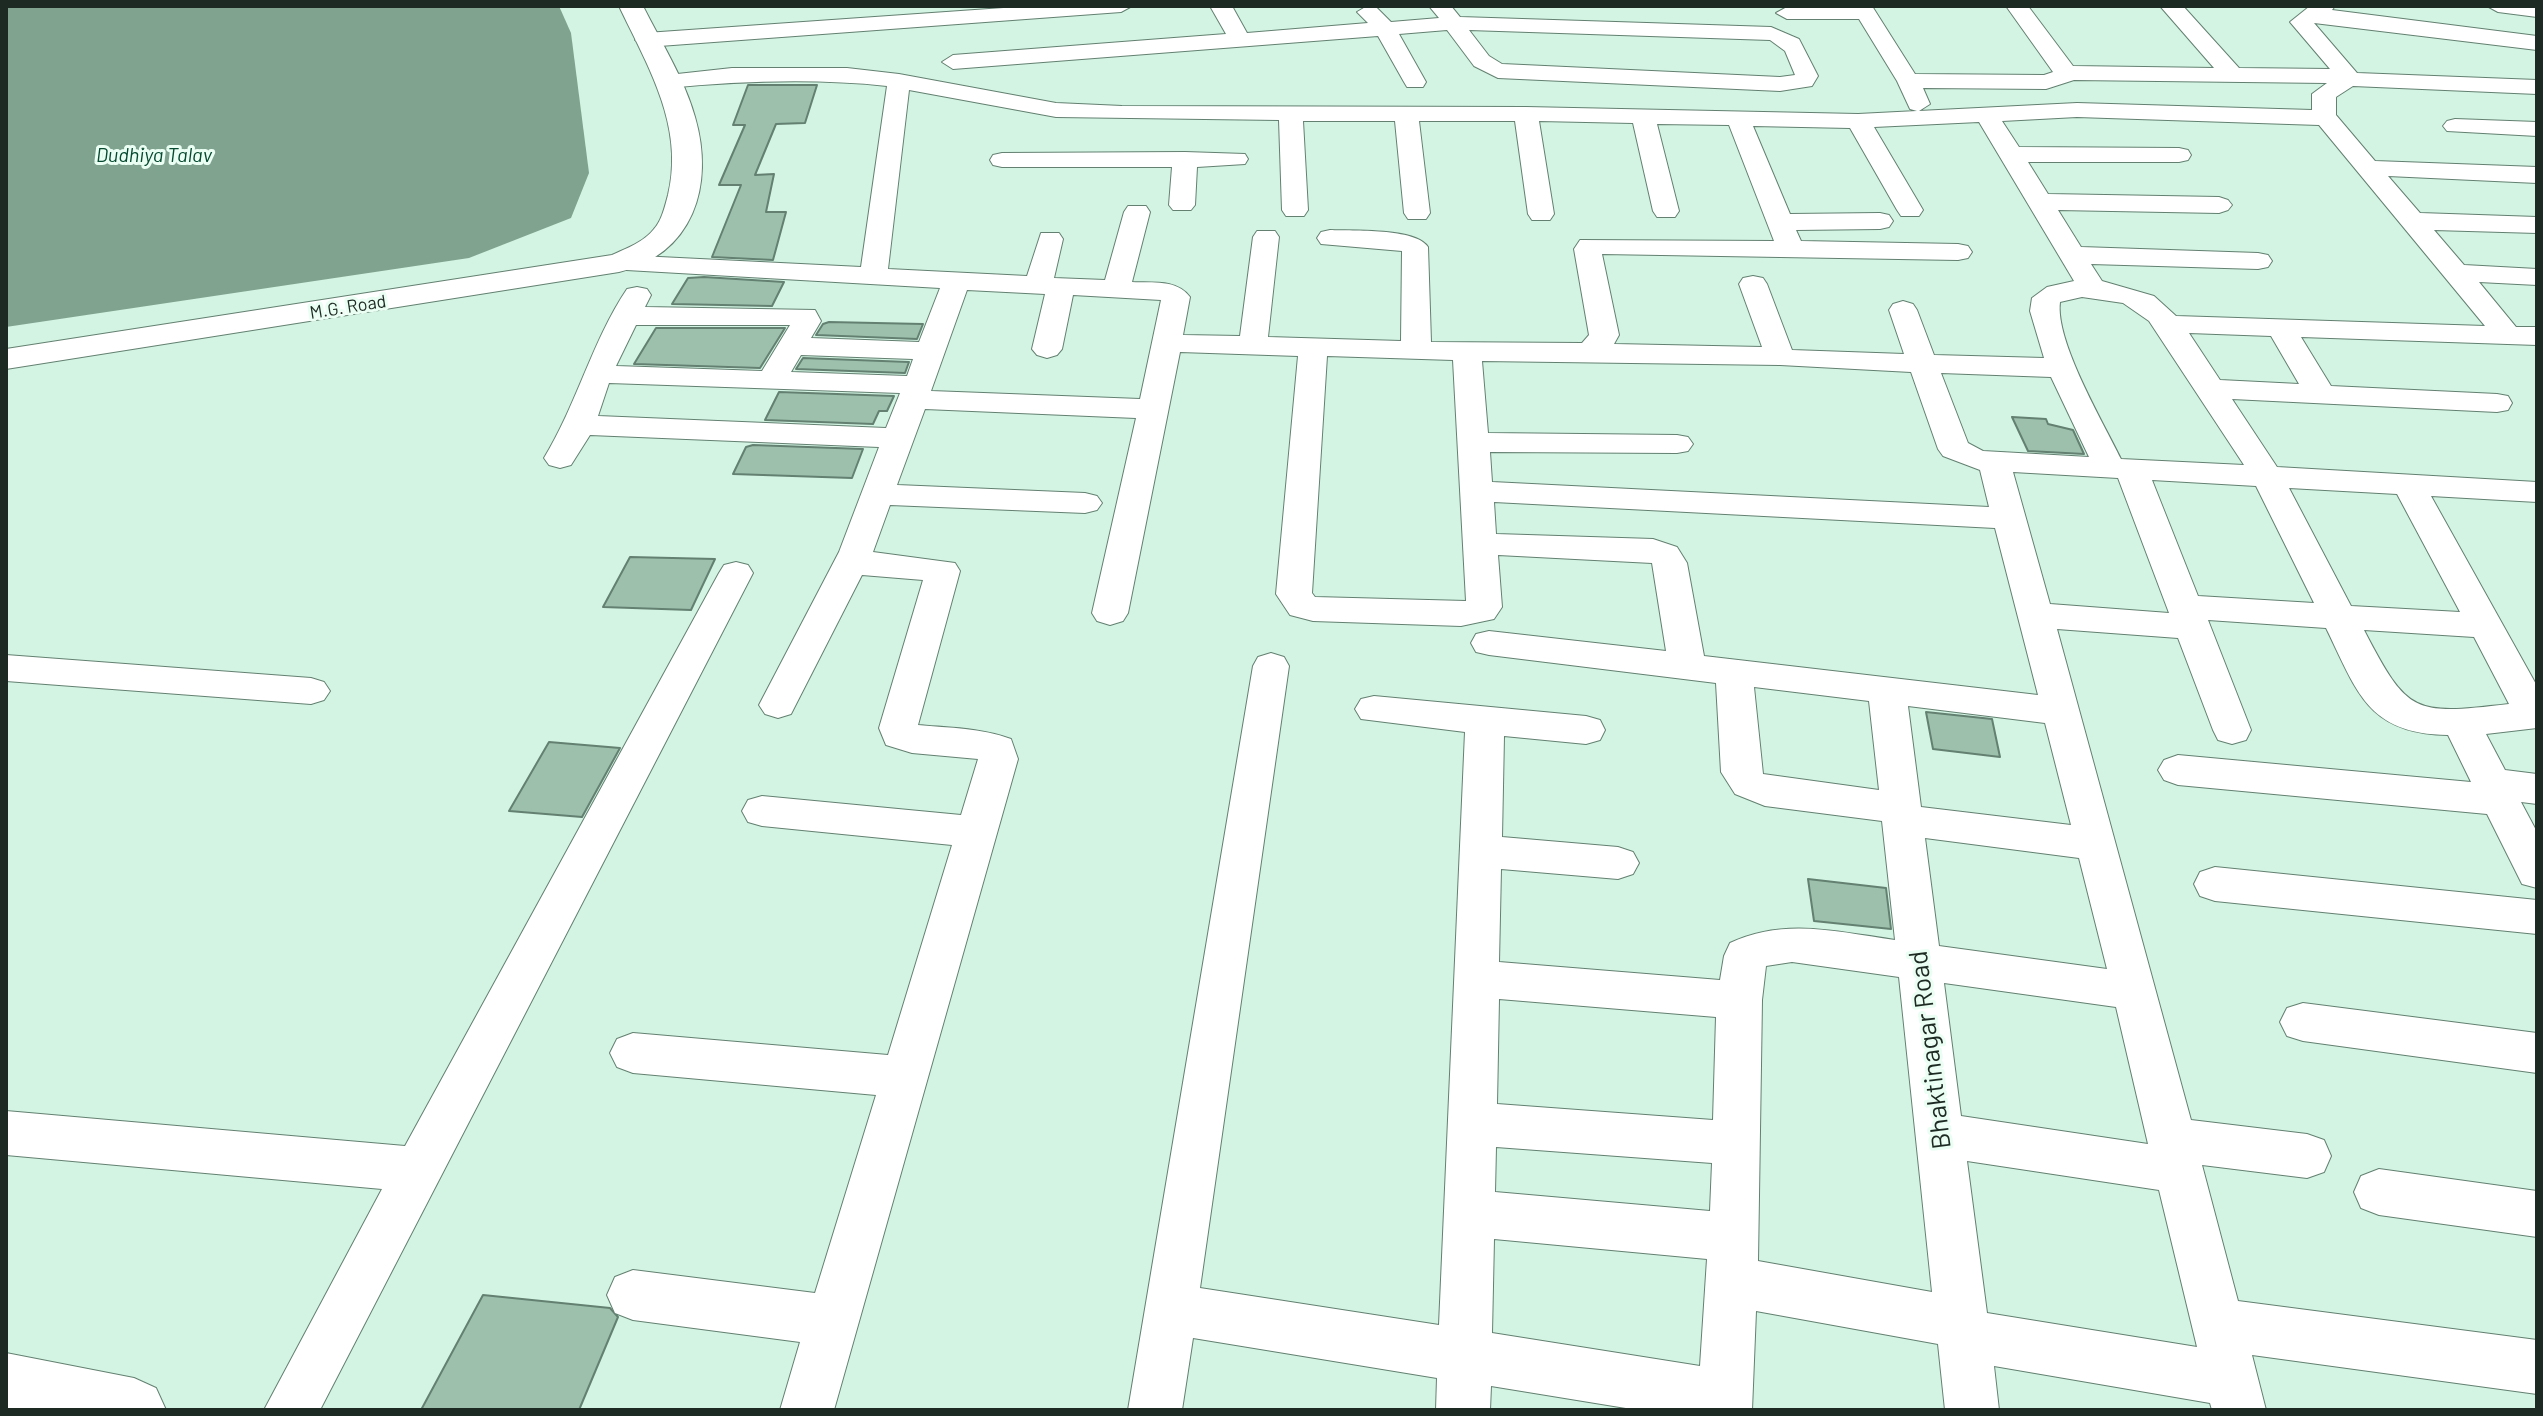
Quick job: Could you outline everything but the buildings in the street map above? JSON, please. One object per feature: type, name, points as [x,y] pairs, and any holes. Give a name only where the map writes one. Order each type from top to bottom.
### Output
[{"type":"main road","points":[[6,348],[586,261],[643,244],[675,223],[686,181],[689,146],[680,111],[631,6]]},
{"type":"main road","name":"M.G. Road","points":[[6,359],[619,263],[648,252],[669,235],[675,223]]},
{"type":"main road","points":[[6,1384],[123,1409]]},
{"type":"street","points":[[631,6],[640,6]]},
{"type":"street","points":[[646,40],[939,12],[1121,6]]},
{"type":"street","points":[[1221,6],[1240,39]]},
{"type":"street","points":[[1361,6],[1385,28],[1415,82]]},
{"type":"street","points":[[2017,6],[2065,73]]},
{"type":"street","points":[[2171,6],[2233,75]]},
{"type":"street","points":[[2498,6],[2537,11]]},
{"type":"street","points":[[1787,13],[1863,9],[1908,81],[1925,119]]},
{"type":"street","points":[[2347,78],[2303,27],[2301,22],[2317,10],[2353,19],[2384,15],[2458,43],[2537,43]]},
{"type":"street","points":[[953,62],[1385,28],[1448,14],[1771,34],[1784,37],[1794,44],[1807,76],[1804,81],[1780,84],[1498,71],[1481,64],[1448,14]]},
{"type":"street","points":[[2353,19],[2362,40]]},
{"type":"street","points":[[2065,73],[2347,78],[2537,87]]},
{"type":"street","points":[[1908,81],[2046,82],[2058,81],[2065,73]]},
{"type":"street","points":[[667,81],[785,74],[899,81],[1056,110],[1122,113],[1526,114],[1858,121],[2092,110],[2326,118]]},
{"type":"street","points":[[2347,78],[2324,94],[2326,118],[2456,273],[2523,336]]},
{"type":"street","points":[[874,275],[899,81]]},
{"type":"street","points":[[1291,112],[1295,210]]},
{"type":"street","points":[[1114,170],[1122,113]]},
{"type":"street","points":[[1406,113],[1417,213]]},
{"type":"street","points":[[1526,114],[1541,214]]},
{"type":"street","points":[[1987,115],[2093,289]]},
{"type":"street","points":[[1643,117],[1666,211]]},
{"type":"street","points":[[1738,119],[1791,249]]},
{"type":"street","points":[[1858,121],[1910,210]]},
{"type":"street","points":[[2455,126],[2537,129]]},
{"type":"street","points":[[2010,154],[2179,155]]},
{"type":"street","points":[[1182,205],[1185,159]]},
{"type":"street","points":[[1002,160],[1114,170],[1185,159],[1236,159]]},
{"type":"street","points":[[2368,168],[2537,175]]},
{"type":"street","points":[[2040,202],[2219,205]]},
{"type":"street","points":[[1116,289],[1137,212]]},
{"type":"street","points":[[1781,222],[1880,221]]},
{"type":"street","points":[[2412,221],[2537,225]]},
{"type":"street","points":[[1253,345],[1266,237]]},
{"type":"street","points":[[1330,238],[1399,242],[1415,247],[1416,351]]},
{"type":"street","points":[[1047,349],[1050,239]]},
{"type":"street","points":[[1588,352],[1598,347],[1604,335],[1587,249],[1590,246],[1958,252]]},
{"type":"street","points":[[2072,255],[2258,261]]},
{"type":"street","points":[[619,263],[1170,292],[1176,297],[1110,613]]},
{"type":"street","points":[[560,458],[580,425],[597,374],[625,316],[655,263]]},
{"type":"street","points":[[2456,273],[2537,277]]},
{"type":"street","points":[[807,1410],[998,759],[997,749],[984,744],[912,739],[900,735],[898,728],[943,571],[863,564],[856,552],[957,280]]},
{"type":"street","points":[[1753,284],[1780,356]]},
{"type":"street","points":[[2232,730],[2188,617],[2122,471],[2062,368],[2042,314],[2042,304],[2057,291],[2113,291],[2148,303],[2168,324],[2268,478],[2376,690],[2391,708],[2409,717],[2460,721],[2536,714],[2409,485]]},
{"type":"street","points":[[1903,310],[1954,449],[1977,460],[2122,471],[2537,492]]},
{"type":"street","points":[[625,316],[805,316],[807,321],[772,379]]},
{"type":"street","points":[[2168,324],[2523,336]]},
{"type":"street","points":[[2281,328],[2321,395]]},
{"type":"street","points":[[1167,343],[1416,351],[1780,356],[1793,359],[2062,368]]},
{"type":"street","points":[[792,346],[929,351]]},
{"type":"street","points":[[1313,346],[1294,594],[1296,601],[1313,609],[1461,614],[1481,611],[1484,607],[1467,352]]},
{"type":"street","points":[[597,374],[772,379],[1153,409]]},
{"type":"street","points":[[2210,389],[2497,403]]},
{"type":"street","points":[[580,425],[897,438]]},
{"type":"street","points":[[1473,442],[1677,444]]},
{"type":"street","points":[[1469,1213],[1732,1259],[1963,1329],[2235,1395],[2135,991],[1994,462]]},
{"type":"street","points":[[1477,491],[2009,518]]},
{"type":"street","points":[[878,494],[1085,503]]},
{"type":"street","points":[[1480,544],[1653,550],[1665,555],[1670,563],[1687,667]]},
{"type":"street","points":[[778,705],[859,546]]},
{"type":"street","points":[[291,1410],[736,573]]},
{"type":"street","points":[[2035,615],[2338,617],[2486,626]]},
{"type":"street","points":[[1489,643],[2061,711]]},
{"type":"street","points":[[1155,1410],[1271,666]]},
{"type":"street","points":[[6,668],[311,691]]},
{"type":"street","points":[[1734,672],[1741,772],[1749,784],[1765,791],[2097,844]]},
{"type":"street","name":"Bhaktinagar Road","points":[[1887,690],[1972,1410]]},
{"type":"street","points":[[1374,709],[1586,730]]},
{"type":"street","points":[[1463,1410],[1485,720]]},
{"type":"street","points":[[2460,721],[2510,791],[2537,872]]},
{"type":"street","points":[[2178,770],[2510,791]]},
{"type":"street","points":[[762,811],[976,832]]},
{"type":"street","points":[[1480,851],[1618,863]]},
{"type":"street","points":[[2215,884],[2537,917]]},
{"type":"street","points":[[1171,1309],[1465,1355],[1726,1404],[1739,1000],[1746,956],[1760,949],[1792,944],[2135,991]]},
{"type":"street","points":[[1475,979],[1739,1000]]},
{"type":"street","points":[[2303,1022],[2537,1053]]},
{"type":"street","points":[[633,1053],[905,1077]]},
{"type":"street","points":[[1471,1124],[1736,1143]]},
{"type":"street","points":[[6,1133],[419,1170]]},
{"type":"street","points":[[1940,1135],[2176,1155],[2307,1156]]},
{"type":"street","points":[[2379,1192],[2537,1214]]},
{"type":"street","points":[[633,1295],[834,1321]]},
{"type":"street","points":[[2217,1324],[2537,1367]]},
{"type":"water","name":"Dudhiya Talav","points":[[6,6],[559,6],[571,33],[589,173],[571,218],[469,258],[6,327]]}]
